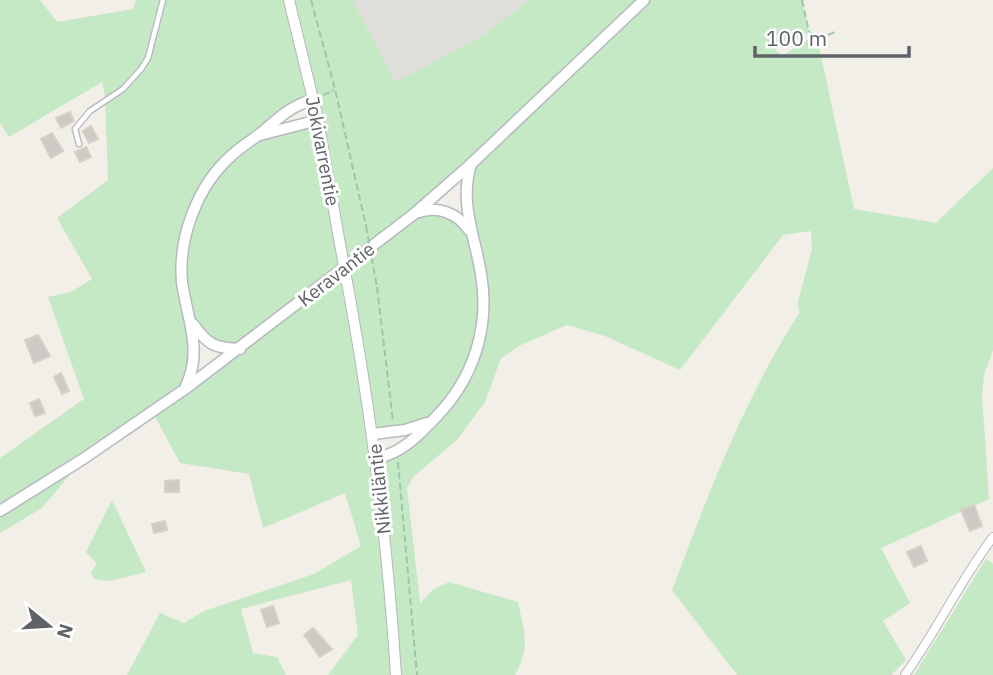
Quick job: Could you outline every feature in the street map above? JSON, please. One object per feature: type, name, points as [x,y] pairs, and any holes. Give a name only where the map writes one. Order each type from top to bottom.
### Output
[{"type":"main road","name":"Keravantie","points":[[0,511],[83,459],[185,388],[414,214],[471,164],[644,0]]},
{"type":"main road","points":[[185,388],[193,369],[195,352],[182,281],[187,227],[199,199],[229,157],[258,136],[285,111],[314,99]]},
{"type":"main road","points":[[258,136],[318,120]]},
{"type":"main road","points":[[376,458],[397,452],[432,421],[457,392],[468,374],[481,333],[483,295],[481,274],[468,222],[466,185],[471,164]]},
{"type":"main road","points":[[414,214],[430,209],[446,211],[465,225],[472,235]]},
{"type":"main road","points":[[191,321],[205,340],[216,346],[240,348]]},
{"type":"main road","points":[[373,434],[416,427],[432,421]]},
{"type":"street","name":"Jokivarrentie","points":[[289,0],[314,99],[351,304]]},
{"type":"street","name":"Nikkiläntie","points":[[351,304],[376,458],[391,594],[396,675]]},
{"type":"street","points":[[905,675],[958,586],[993,537]]},
{"type":"lane","points":[[79,144],[75,129],[90,111],[134,79],[148,58],[163,0]]},
{"type":"path","points":[[311,0],[335,89],[366,226],[377,287],[393,423]]},
{"type":"path","points":[[802,0],[809,32],[817,36],[830,36],[836,31]]},
{"type":"path","points":[[314,99],[335,89]]},
{"type":"path","points":[[398,460],[417,675]]},
{"type":"shaded area","points":[[352,0],[529,0],[484,35],[396,82]]},
{"type":"green space","points":[[0,0],[40,0],[57,22],[133,9],[136,0],[352,0],[396,82],[484,35],[529,0],[802,0],[809,32],[775,50],[782,56],[814,36],[821,40],[820,51],[854,209],[936,223],[993,168],[993,350],[984,375],[982,395],[989,499],[881,548],[910,603],[883,621],[906,660],[891,675],[737,675],[672,590],[744,413],[761,378],[800,312],[797,305],[812,249],[811,231],[783,235],[680,370],[605,336],[567,325],[521,345],[501,358],[485,402],[457,440],[414,476],[407,488],[420,603],[433,590],[449,582],[518,602],[525,647],[515,675],[328,675],[358,635],[351,580],[241,609],[253,653],[277,657],[286,675],[127,675],[160,613],[184,623],[204,611],[314,574],[361,546],[345,493],[263,528],[249,474],[180,463],[152,411],[83,459],[42,508],[0,533],[0,458],[84,399],[48,297],[71,292],[92,279],[57,218],[108,180],[102,82],[9,137],[0,123]],"holes":[[[314,99],[318,120],[266,129]],[[471,165],[465,225],[446,211],[413,215]],[[192,323],[225,348],[239,349],[186,387]],[[432,422],[389,456],[376,458],[374,434]]]},
{"type":"green space","points":[[112,500],[146,572],[109,581],[94,579],[91,573],[97,564],[86,552]]},
{"type":"green space","points":[[986,559],[993,564],[993,675],[914,675]]},
{"type":"building","points":[[70,112],[74,121],[61,128],[56,118]]},
{"type":"building","points":[[91,126],[98,139],[89,143],[83,131]]},
{"type":"building","points":[[52,133],[63,151],[51,158],[41,139]]},
{"type":"building","points":[[86,147],[91,157],[80,162],[75,152]]},
{"type":"building","points":[[38,335],[50,356],[34,363],[25,340]]},
{"type":"building","points":[[61,373],[69,391],[62,394],[54,377]]},
{"type":"building","points":[[39,399],[45,413],[35,416],[30,403]]},
{"type":"building","points":[[179,480],[179,492],[165,492],[165,481]]},
{"type":"building","points":[[974,505],[982,526],[970,531],[961,510]]},
{"type":"building","points":[[165,521],[167,530],[154,533],[152,524]]},
{"type":"building","points":[[921,546],[927,561],[914,567],[907,552]]},
{"type":"building","points":[[273,606],[279,623],[267,627],[261,610]]},
{"type":"building","points":[[313,628],[332,649],[320,657],[304,635]]}]
